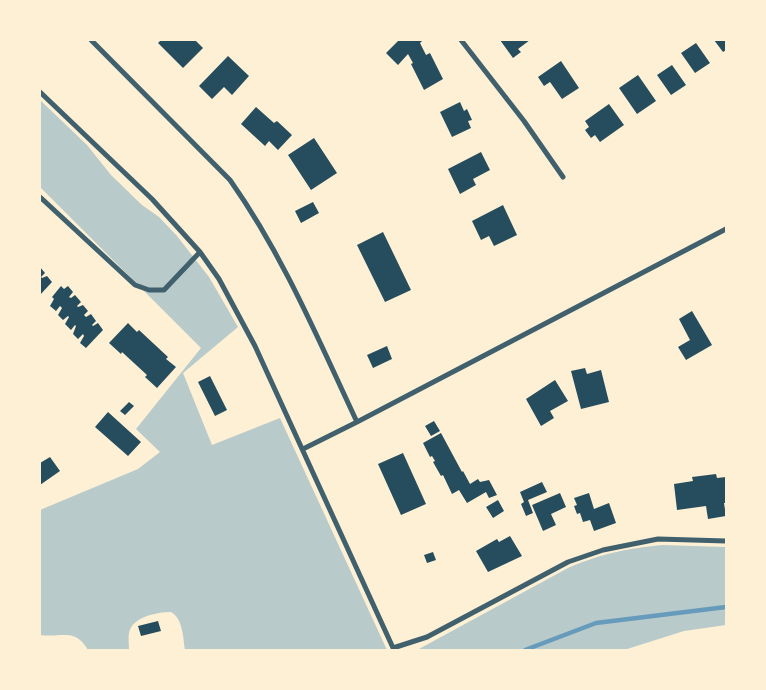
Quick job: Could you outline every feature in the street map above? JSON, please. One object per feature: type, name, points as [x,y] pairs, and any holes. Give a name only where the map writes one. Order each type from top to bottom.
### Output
[{"type":"street","points":[[91,40],[235,186],[267,236],[300,299],[357,422]]},
{"type":"street","points":[[461,40],[524,121],[562,177]]},
{"type":"street","points":[[40,92],[152,199],[200,252],[219,279],[238,312],[303,449],[393,649],[427,638],[568,562],[603,550],[658,539],[726,541]]},
{"type":"street","points":[[40,197],[135,285],[149,290],[164,290],[200,252]]},
{"type":"street","points":[[303,449],[726,229]]},
{"type":"shaded area","points":[[40,100],[87,145],[111,175],[142,205],[159,217],[177,236],[209,277],[238,327],[183,373],[212,445],[280,418],[387,650],[185,650],[180,624],[171,612],[152,614],[135,623],[129,633],[129,650],[88,650],[78,638],[73,636],[40,635],[40,510],[138,469],[160,452],[136,429],[201,348],[40,187]]},
{"type":"shaded area","points":[[662,545],[726,547],[726,625],[684,631],[624,650],[417,650],[568,568],[614,552]]},
{"type":"building","points":[[161,40],[195,40],[203,48],[183,68],[158,43]]},
{"type":"building","points":[[399,40],[423,40],[420,43],[426,55],[430,53],[443,79],[424,90],[408,54],[398,65],[386,53]]},
{"type":"building","points":[[500,40],[530,40],[518,49],[521,52],[513,58]]},
{"type":"building","points":[[714,40],[726,40],[726,50],[723,52]]},
{"type":"building","points":[[696,43],[710,63],[695,73],[681,53]]},
{"type":"building","points":[[228,56],[249,76],[232,95],[224,87],[212,99],[199,86]]},
{"type":"building","points":[[561,61],[579,88],[562,99],[550,82],[544,86],[538,77]]},
{"type":"building","points":[[672,65],[686,85],[671,95],[657,75]]},
{"type":"building","points":[[638,75],[656,101],[637,114],[619,88]]},
{"type":"building","points":[[460,102],[464,111],[467,109],[472,120],[468,121],[471,128],[452,137],[440,112]]},
{"type":"building","points":[[609,104],[624,125],[600,142],[595,135],[591,138],[585,130],[589,127],[585,121]]},
{"type":"building","points":[[256,107],[274,123],[277,121],[292,135],[278,150],[269,141],[265,146],[241,124]]},
{"type":"building","points":[[314,138],[337,173],[311,190],[288,155]]},
{"type":"building","points":[[481,152],[490,170],[473,179],[476,185],[460,194],[448,169]]},
{"type":"building","points":[[313,202],[319,213],[301,223],[295,211]]},
{"type":"building","points":[[503,205],[517,235],[494,246],[489,236],[481,240],[472,221]]},
{"type":"building","points":[[383,232],[411,290],[385,302],[357,245]]},
{"type":"building","points":[[40,267],[45,273],[41,277],[47,276],[52,282],[40,295]]},
{"type":"building","points":[[61,286],[64,289],[68,286],[73,292],[69,297],[71,298],[75,295],[81,302],[77,306],[83,305],[88,311],[84,315],[86,317],[91,314],[96,321],[92,325],[98,323],[103,330],[86,348],[80,343],[84,336],[83,334],[78,339],[73,334],[76,326],[71,330],[65,324],[69,317],[63,320],[58,315],[62,308],[60,306],[56,311],[50,306],[54,299],[52,297]]},
{"type":"building","points":[[692,311],[712,345],[686,360],[678,347],[690,340],[679,319]]},
{"type":"building","points":[[128,323],[137,332],[139,330],[176,367],[157,388],[145,377],[147,375],[109,343]]},
{"type":"building","points":[[387,346],[392,359],[373,368],[367,355]]},
{"type":"building","points":[[585,368],[587,374],[601,370],[609,402],[581,409],[571,371]]},
{"type":"building","points":[[210,376],[227,410],[215,416],[198,382]]},
{"type":"building","points":[[555,380],[568,401],[550,411],[554,418],[541,426],[526,399]]},
{"type":"building","points":[[129,402],[134,406],[125,415],[120,411]]},
{"type":"building","points":[[108,412],[141,442],[128,456],[95,427]]},
{"type":"building","points":[[434,421],[440,431],[431,436],[425,426]]},
{"type":"building","points":[[441,433],[470,484],[478,479],[480,482],[489,480],[497,495],[489,498],[486,492],[467,503],[459,490],[452,494],[443,475],[441,476],[433,462],[435,461],[432,456],[430,457],[423,443]]},
{"type":"building","points":[[403,453],[426,504],[401,515],[378,464]]},
{"type":"building","points":[[50,457],[60,471],[40,485],[40,463]]},
{"type":"building","points":[[716,474],[717,478],[726,477],[726,503],[724,503],[726,516],[708,519],[706,506],[677,510],[674,484],[693,481],[692,477]]},
{"type":"building","points":[[542,482],[547,492],[528,500],[533,513],[526,516],[521,504],[524,502],[520,492]]},
{"type":"building","points":[[560,493],[566,507],[551,514],[556,525],[543,531],[532,505]]},
{"type":"building","points":[[589,493],[594,509],[609,503],[616,523],[594,531],[590,520],[583,522],[580,513],[577,514],[574,506],[577,505],[574,498]]},
{"type":"building","points":[[498,500],[504,511],[493,518],[486,507]]},
{"type":"building","points":[[510,536],[522,556],[488,572],[476,551],[497,539],[499,542]]},
{"type":"building","points":[[433,552],[436,560],[427,563],[424,555]]},
{"type":"building","points":[[158,621],[161,631],[141,636],[138,626]]},
{"type":"waterway","points":[[525,650],[596,623],[726,607]]}]
